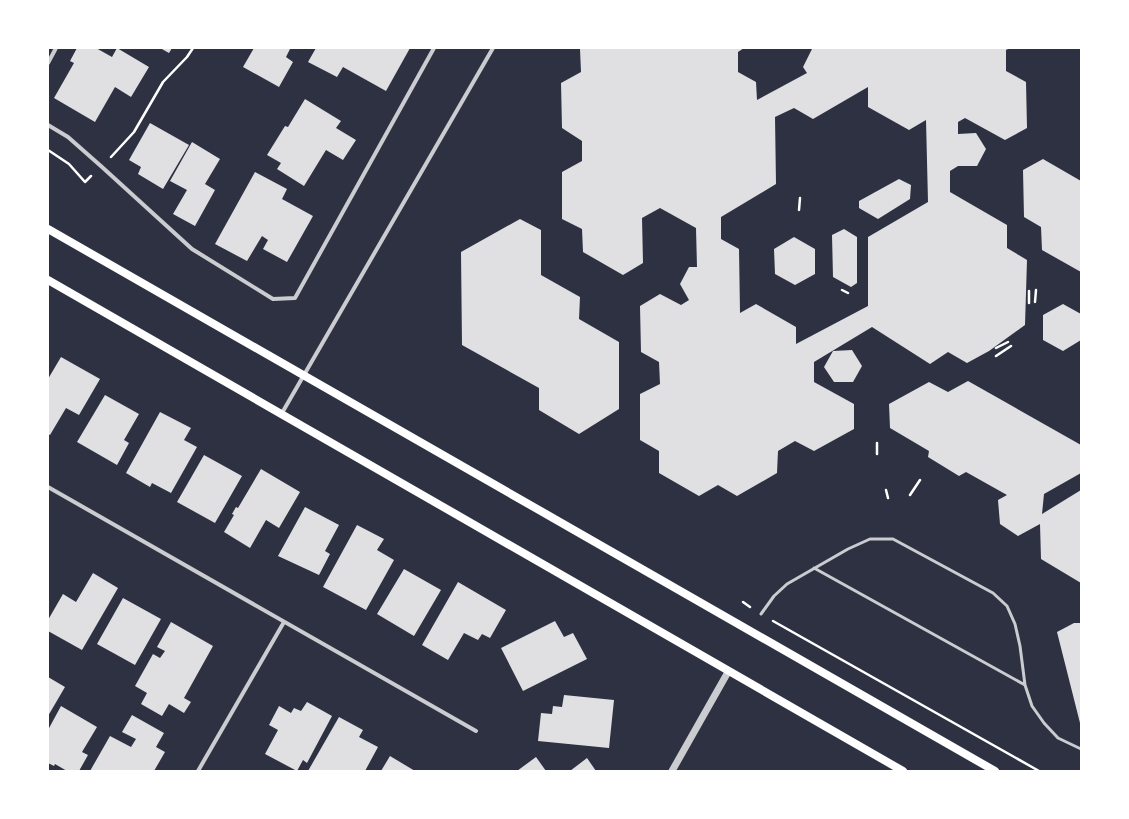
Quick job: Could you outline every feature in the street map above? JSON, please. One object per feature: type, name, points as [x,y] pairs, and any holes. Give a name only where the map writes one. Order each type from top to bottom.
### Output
[{"type":"main road","points":[[48,229],[995,771]]},
{"type":"main road","points":[[48,280],[282,413],[728,672],[903,771]]},
{"type":"street","points":[[48,63],[56,48]]},
{"type":"street","points":[[48,125],[68,137],[102,166],[192,249],[273,299],[295,298],[434,48]]},
{"type":"street","points":[[282,413],[493,48]]},
{"type":"street","points":[[48,487],[476,731]]},
{"type":"street","points":[[198,771],[284,622]]},
{"type":"street","points":[[672,771],[728,672]]},
{"type":"lane","points":[[760,614],[774,596],[787,584],[848,548],[870,539],[893,539],[993,593],[1007,606],[1020,646],[1025,685],[1032,706],[1044,723],[1058,738],[1081,749]]},
{"type":"lane","points":[[814,568],[1025,685]]},
{"type":"path","points":[[48,150],[69,164],[85,182],[134,132],[163,82],[188,57],[193,48]]},
{"type":"path","points":[[799,210],[800,198]]},
{"type":"path","points":[[842,290],[848,293]]},
{"type":"path","points":[[1036,290],[1036,302]]},
{"type":"path","points":[[1029,291],[1030,303]]},
{"type":"path","points":[[996,348],[1008,342]]},
{"type":"path","points":[[996,356],[1011,346]]},
{"type":"path","points":[[877,443],[877,454]]},
{"type":"path","points":[[910,495],[920,480]]},
{"type":"path","points":[[886,490],[888,498]]},
{"type":"path","points":[[760,614],[1039,771]]},
{"type":"building","points":[[77,48],[96,48],[112,57],[117,48],[149,67],[131,97],[115,87],[95,122],[54,98],[74,63],[70,61]]},
{"type":"building","points":[[160,48],[172,48],[169,53]]},
{"type":"building","points":[[254,48],[290,49],[286,57],[293,62],[279,87],[243,67]]},
{"type":"building","points":[[316,48],[410,48],[386,91],[343,67],[337,77],[308,62]]},
{"type":"building","points":[[744,48],[738,52],[738,72],[756,82],[757,100],[807,73],[803,67],[812,49],[1010,48],[1006,50],[1006,71],[1026,82],[1027,128],[1005,140],[965,118],[958,122],[958,134],[976,133],[986,149],[977,166],[958,166],[950,171],[950,192],[1007,225],[1007,248],[1027,260],[1025,325],[989,351],[967,363],[948,352],[930,364],[872,327],[814,362],[814,382],[854,404],[854,429],[814,451],[795,441],[778,451],[777,473],[737,496],[718,485],[699,496],[659,473],[659,451],[640,440],[640,394],[660,384],[659,362],[641,352],[640,306],[660,294],[681,305],[689,300],[680,284],[689,267],[697,267],[696,228],[660,208],[642,218],[643,263],[623,275],[583,252],[582,229],[562,219],[562,172],[582,161],[582,141],[562,128],[561,83],[581,72],[580,49]],"holes":[[[868,87],[868,107],[909,130],[926,120],[928,202],[868,237],[868,306],[796,344],[796,327],[756,304],[740,313],[739,249],[721,239],[721,217],[776,184],[775,117],[794,108],[813,119]]]},
{"type":"building","points":[[305,99],[341,121],[336,128],[356,140],[343,160],[326,150],[304,186],[277,169],[281,163],[267,155],[285,126],[288,127]]},
{"type":"building","points":[[150,123],[189,145],[163,189],[138,174],[141,167],[129,160]]},
{"type":"building","points":[[192,142],[220,159],[205,184],[215,190],[195,226],[173,214],[187,190],[170,181]]},
{"type":"building","points":[[1043,159],[1081,181],[1081,272],[1042,250],[1041,227],[1024,217],[1023,170]]},
{"type":"building","points":[[255,172],[287,189],[282,199],[313,216],[287,262],[263,249],[268,240],[262,236],[247,261],[215,244]]},
{"type":"building","points":[[899,179],[911,185],[910,199],[878,219],[859,208],[859,201]]},
{"type":"building","points":[[520,219],[541,230],[541,275],[580,297],[579,319],[619,342],[619,409],[579,434],[539,410],[539,388],[462,345],[461,252]]},
{"type":"building","points":[[844,229],[857,237],[857,283],[851,287],[833,277],[832,235]]},
{"type":"building","points":[[794,237],[815,249],[815,274],[795,285],[775,274],[774,249]]},
{"type":"building","points":[[1063,304],[1081,314],[1081,340],[1063,351],[1043,340],[1043,315]]},
{"type":"building","points":[[852,350],[862,366],[853,382],[834,382],[824,367],[833,351]]},
{"type":"building","points":[[61,357],[100,379],[79,415],[66,408],[50,435],[48,434],[48,379]]},
{"type":"building","points":[[968,381],[1081,445],[1081,473],[1044,494],[1042,514],[1081,490],[1081,583],[1041,559],[1040,524],[1018,536],[1000,524],[998,500],[1007,495],[966,472],[959,476],[928,457],[929,451],[890,428],[889,404],[929,382],[948,392]]},
{"type":"building","points":[[105,395],[139,414],[124,440],[129,443],[117,465],[77,442]]},
{"type":"building","points":[[160,412],[191,428],[184,440],[197,447],[171,493],[152,483],[150,487],[126,473]]},
{"type":"building","points":[[204,455],[242,476],[215,523],[177,502]]},
{"type":"building","points":[[261,469],[300,492],[279,528],[266,520],[250,548],[224,532],[234,515],[232,514],[236,507],[238,508]]},
{"type":"building","points":[[305,507],[339,525],[325,551],[330,554],[319,575],[278,556]]},
{"type":"building","points":[[357,525],[384,539],[377,550],[394,560],[366,610],[323,587]]},
{"type":"building","points":[[404,569],[441,590],[414,636],[377,614]]},
{"type":"building","points":[[93,573],[118,588],[82,650],[48,631],[48,620],[63,594],[76,602]]},
{"type":"building","points":[[458,582],[506,610],[490,638],[482,634],[478,640],[464,633],[448,660],[422,645]]},
{"type":"building","points":[[123,598],[161,619],[135,665],[97,644]]},
{"type":"building","points":[[555,621],[564,637],[573,633],[587,659],[523,691],[501,648]]},
{"type":"building","points":[[171,622],[213,646],[184,698],[191,702],[184,713],[169,704],[162,716],[141,704],[147,693],[135,686],[153,654],[160,658],[165,651],[157,647]]},
{"type":"building","points":[[1074,623],[1081,623],[1080,723],[1057,632]]},
{"type":"building","points":[[48,677],[65,687],[48,716]]},
{"type":"building","points":[[564,695],[614,700],[609,748],[538,741],[541,713],[552,714],[553,706],[562,707]]},
{"type":"building","points":[[307,702],[332,716],[307,763],[303,760],[297,771],[265,754],[278,730],[269,725],[279,706],[291,713],[294,708],[301,711]]},
{"type":"building","points":[[61,706],[97,727],[82,752],[88,755],[79,771],[67,771],[55,764],[54,766],[48,763],[48,730]]},
{"type":"building","points":[[132,715],[164,733],[156,747],[165,752],[154,771],[90,771],[110,736],[131,747],[136,739],[122,732]]},
{"type":"building","points":[[339,717],[363,730],[359,737],[378,747],[365,771],[308,771]]},
{"type":"building","points":[[390,756],[415,771],[381,771]]},
{"type":"building","points":[[536,757],[546,771],[517,771]]},
{"type":"building","points":[[587,758],[596,771],[570,771]]}]
